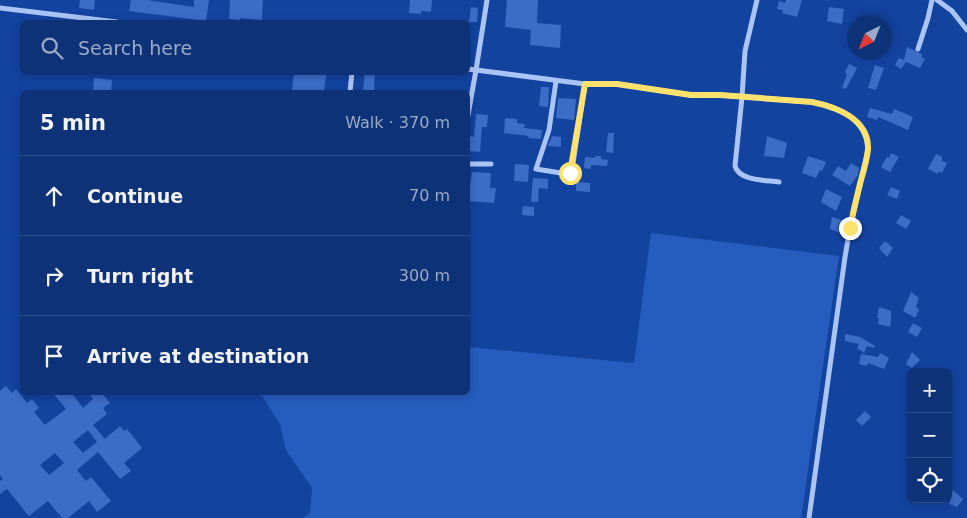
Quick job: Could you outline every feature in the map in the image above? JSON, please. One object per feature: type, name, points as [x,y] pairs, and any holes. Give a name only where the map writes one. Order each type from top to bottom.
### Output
[{"type":"street","points":[[470,104],[486,0]]},
{"type":"street","points":[[757,0],[745,51],[736,147],[736,169],[743,176],[779,182]]},
{"type":"street","points":[[918,49],[932,0]]},
{"type":"street","points":[[936,0],[952,11],[967,30]]},
{"type":"street","points":[[0,8],[100,20]]},
{"type":"street","points":[[470,69],[585,84],[617,84],[691,95],[793,100],[826,105],[856,120],[868,141],[867,158],[851,220],[845,257],[809,518]]},
{"type":"street","points":[[350,90],[352,75]]},
{"type":"street","points":[[556,81],[549,130],[536,169],[567,174],[572,170],[585,84]]},
{"type":"street","points":[[470,164],[491,164]]},
{"type":"shaded area","points":[[651,233],[839,256],[801,518],[303,518],[310,513],[312,488],[286,450],[280,424],[262,396],[259,395],[470,395],[470,347],[634,363]]},
{"type":"building","points":[[80,0],[95,0],[94,10],[79,8]]},
{"type":"building","points":[[131,0],[147,0],[194,7],[194,0],[209,0],[206,20],[129,11]]},
{"type":"building","points":[[230,0],[263,0],[262,20],[229,19]]},
{"type":"building","points":[[410,0],[432,0],[431,12],[421,11],[421,14],[409,13]]},
{"type":"building","points":[[507,0],[538,0],[537,23],[561,25],[560,48],[530,45],[531,30],[505,27]]},
{"type":"building","points":[[786,0],[802,0],[797,17],[782,13],[783,10],[777,9],[779,1],[785,3]]},
{"type":"building","points":[[471,7],[478,8],[477,22],[470,22]]},
{"type":"building","points":[[829,7],[844,9],[842,24],[827,21]]},
{"type":"building","points":[[907,47],[922,54],[921,57],[925,59],[920,68],[906,62],[901,69],[895,65],[899,58],[904,60]]},
{"type":"building","points":[[849,64],[857,68],[846,89],[842,88],[847,74],[845,72]]},
{"type":"building","points":[[875,65],[884,68],[876,90],[868,88]]},
{"type":"building","points":[[294,75],[326,75],[324,90],[292,90]]},
{"type":"building","points":[[365,75],[375,75],[374,90],[363,90]]},
{"type":"building","points":[[94,78],[112,80],[111,90],[93,90]]},
{"type":"building","points":[[541,87],[549,87],[548,107],[539,106]]},
{"type":"building","points":[[558,98],[576,99],[574,120],[556,118]]},
{"type":"building","points":[[870,108],[892,114],[894,109],[913,117],[908,130],[878,117],[877,120],[867,117]]},
{"type":"building","points":[[476,114],[488,115],[487,127],[482,127],[480,152],[470,151],[470,136],[474,137]]},
{"type":"building","points":[[505,118],[517,119],[517,123],[525,124],[524,128],[542,130],[541,139],[504,133]]},
{"type":"building","points":[[608,133],[614,133],[613,153],[606,152]]},
{"type":"building","points":[[552,136],[561,137],[561,147],[548,146]]},
{"type":"building","points":[[767,136],[787,143],[784,158],[764,156]]},
{"type":"building","points":[[891,153],[899,157],[890,172],[881,167]]},
{"type":"building","points":[[936,154],[942,157],[942,161],[947,163],[942,173],[939,171],[938,174],[928,169]]},
{"type":"building","points":[[595,156],[601,156],[601,159],[608,160],[607,166],[591,165],[591,169],[584,168],[585,157],[595,158]]},
{"type":"building","points":[[808,156],[826,162],[816,178],[802,173]]},
{"type":"building","points":[[851,163],[859,168],[858,175],[850,186],[832,175],[838,166],[846,171]]},
{"type":"building","points":[[515,164],[529,165],[528,182],[514,181]]},
{"type":"building","points":[[472,172],[491,173],[490,188],[496,188],[494,203],[470,201]]},
{"type":"building","points":[[533,178],[548,179],[548,189],[539,188],[538,202],[531,202]]},
{"type":"building","points":[[576,182],[590,183],[590,192],[576,191]]},
{"type":"building","points":[[891,187],[900,191],[897,199],[887,195]]},
{"type":"building","points":[[826,189],[842,197],[836,211],[821,202]]},
{"type":"building","points":[[523,206],[534,207],[534,216],[522,215]]},
{"type":"building","points":[[901,215],[911,221],[906,229],[896,223]]},
{"type":"building","points":[[832,217],[845,221],[841,233],[830,229]]},
{"type":"building","points":[[885,241],[893,248],[887,257],[879,248]]},
{"type":"building","points":[[911,292],[919,298],[916,306],[919,310],[915,318],[903,311]]},
{"type":"building","points":[[879,307],[891,311],[890,327],[878,324]]},
{"type":"building","points":[[913,323],[922,328],[917,337],[908,332]]},
{"type":"building","points":[[845,334],[860,337],[875,346],[874,348],[867,346],[864,353],[857,348],[859,344],[845,341]]},
{"type":"building","points":[[912,352],[920,360],[912,368],[906,364]]},
{"type":"building","points":[[880,353],[889,358],[884,369],[868,363],[867,366],[859,364],[861,354],[878,357]]},
{"type":"building","points":[[6,386],[12,393],[16,389],[27,403],[32,399],[39,408],[34,412],[45,425],[66,409],[54,395],[73,395],[83,408],[93,399],[90,395],[103,395],[110,403],[103,408],[107,414],[93,425],[105,439],[120,426],[124,431],[127,429],[142,448],[124,463],[131,471],[120,479],[98,452],[77,470],[86,481],[91,477],[111,501],[97,512],[89,501],[68,518],[62,518],[48,501],[29,516],[7,489],[0,494],[0,481],[3,479],[0,475],[0,391]],"holes":[[[88,430],[97,442],[83,453],[73,442]],[[55,453],[64,463],[49,475],[40,465]]]},
{"type":"building","points":[[865,411],[871,417],[862,426],[856,420]]},
{"type":"building","points":[[953,490],[963,499],[957,507],[949,504],[952,503]]},
{"type":"route","points":[[570,173],[585,84],[617,84],[691,95],[720,95],[812,102],[826,105],[856,120],[868,141],[867,158],[850,228]]}]
